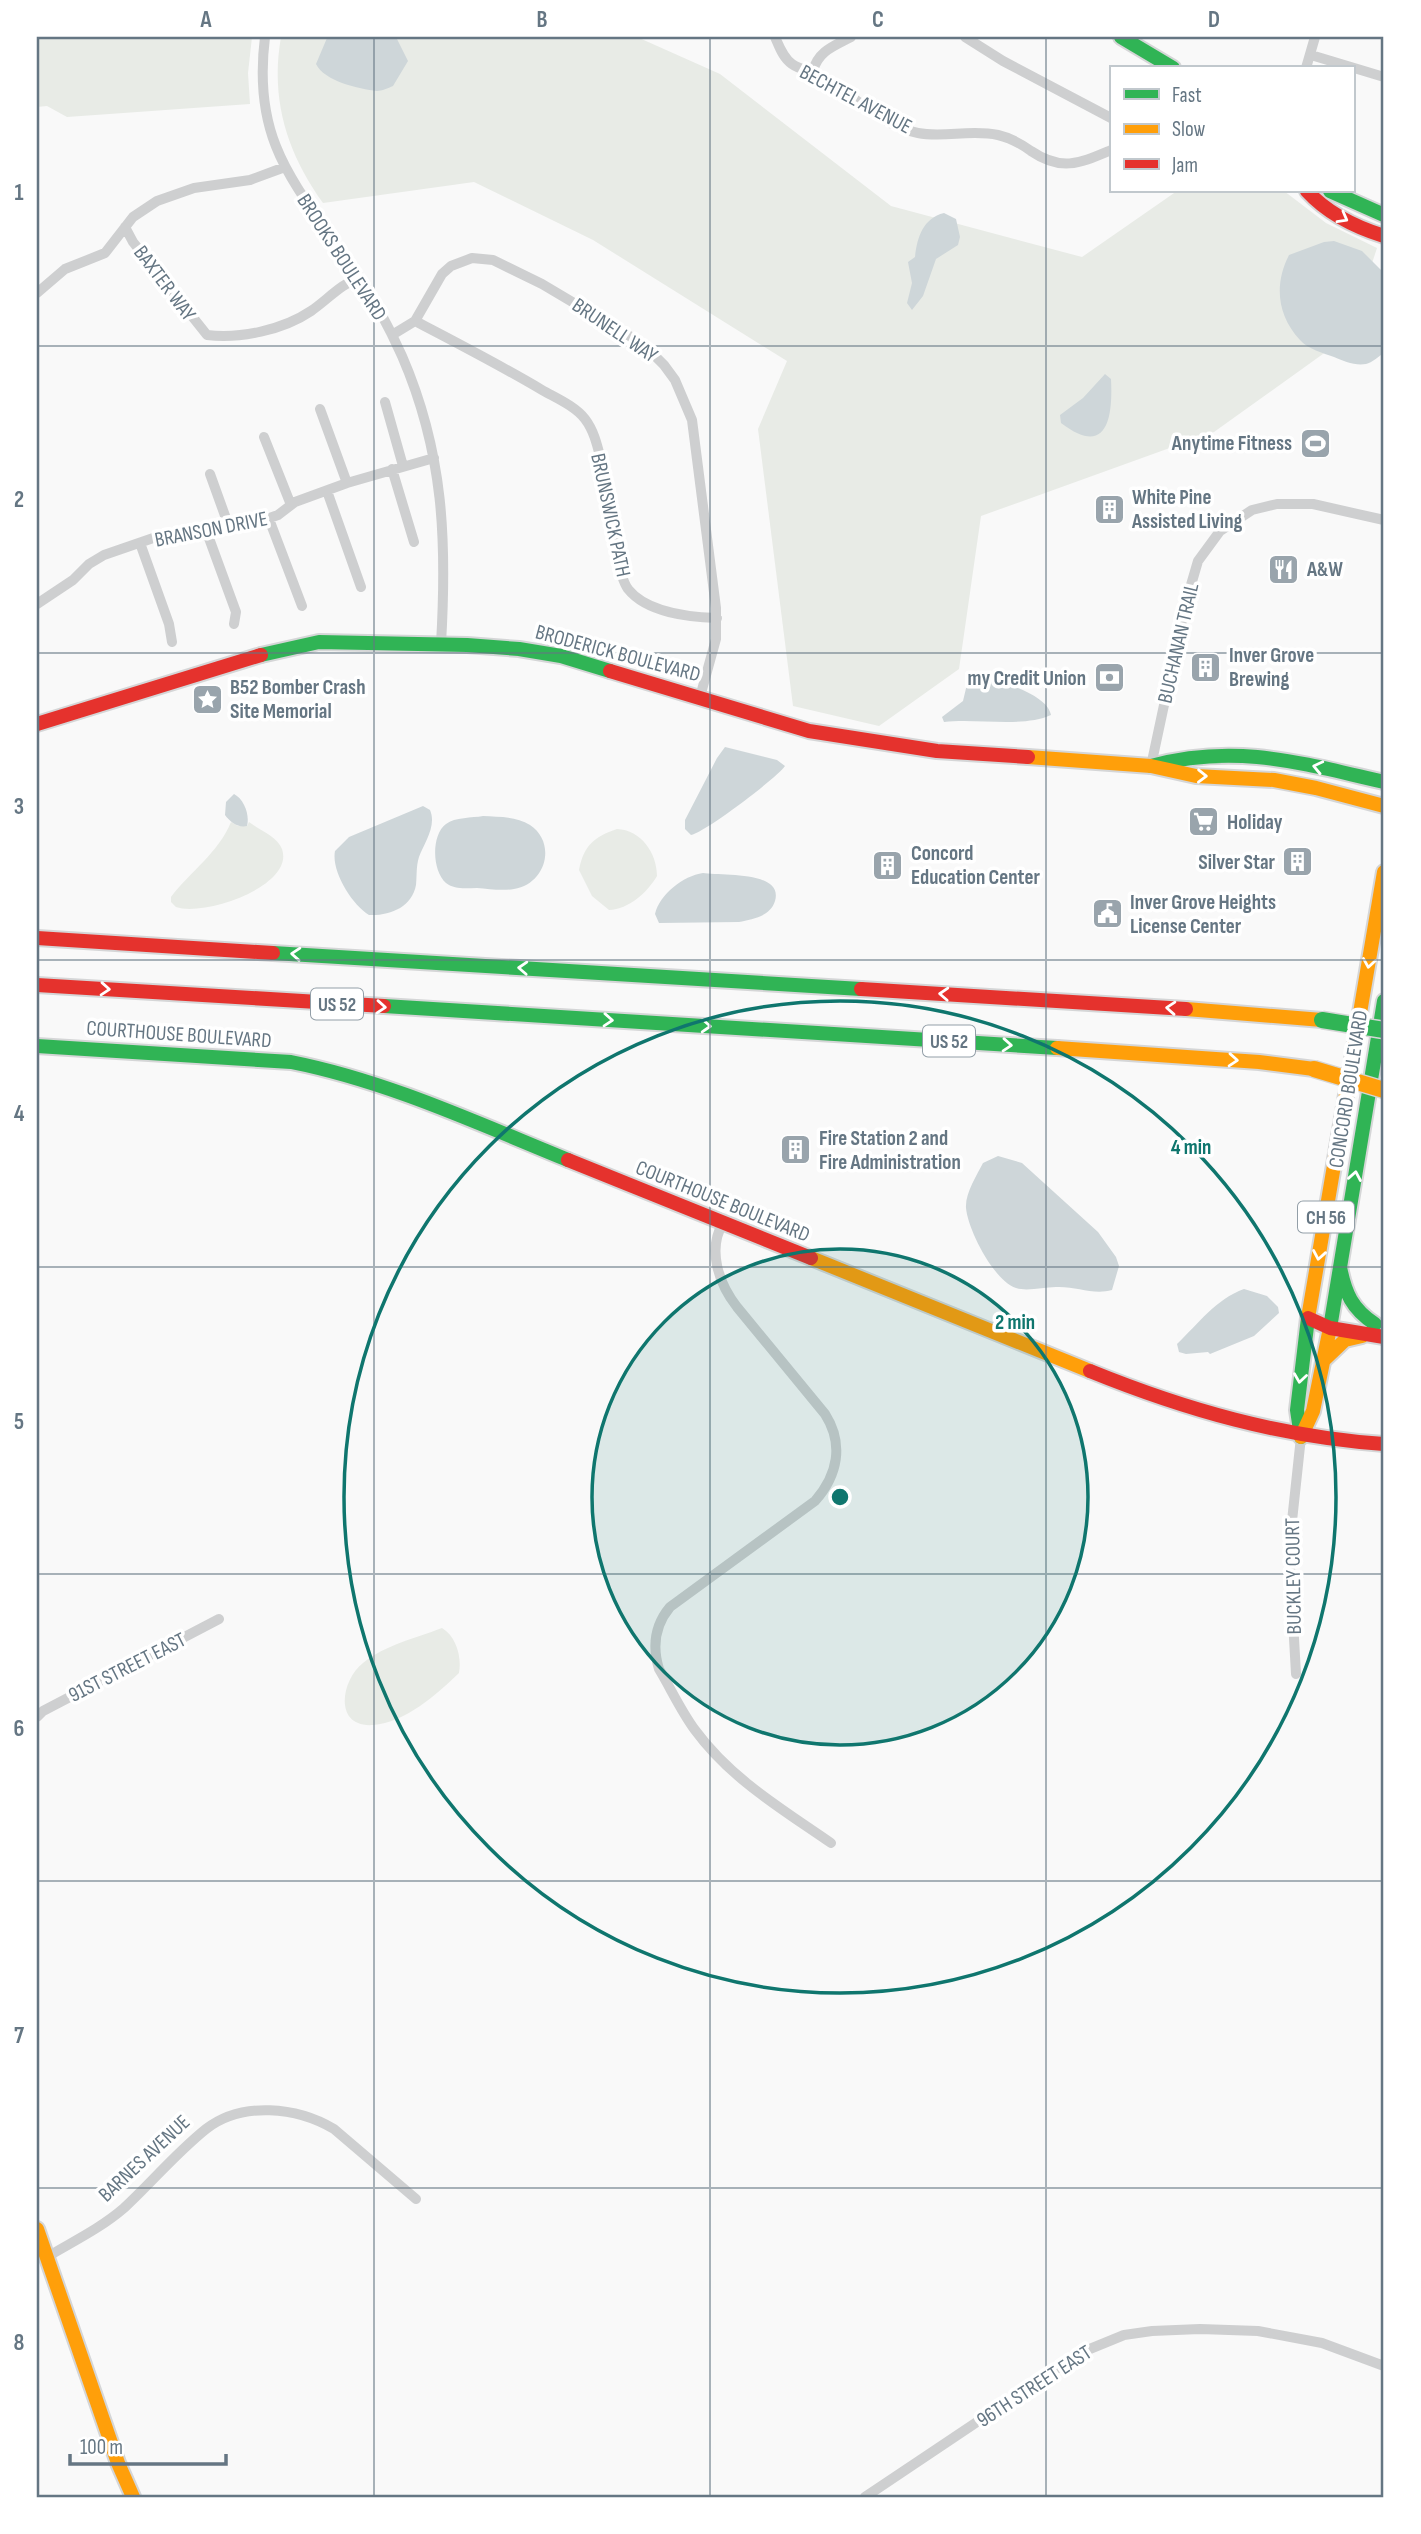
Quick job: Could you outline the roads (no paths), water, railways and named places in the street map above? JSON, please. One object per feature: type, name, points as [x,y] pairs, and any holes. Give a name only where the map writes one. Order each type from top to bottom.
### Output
[{"type":"main road","points":[[1121,37],[1170,66]]},
{"type":"main road","points":[[1308,192],[1321,205],[1342,218],[1384,236]]},
{"type":"main road","points":[[1331,192],[1384,215]]},
{"type":"main road","name":"BRODERICK BOULEVARD","points":[[37,724],[255,656],[300,645],[357,641],[441,644],[519,649],[561,656],[809,731],[868,743],[937,751],[1151,766],[1184,775],[1284,782],[1384,806]]},
{"type":"main road","name":"BRODERICK BOULEVARD","points":[[1151,766],[1190,755],[1266,756],[1384,782]]},
{"type":"main road","name":"CONCORD BOULEVARD","points":[[1308,1318],[1384,872]]},
{"type":"main road","name":"US 52","points":[[37,930],[133,944],[1156,1007],[1322,1020],[1384,1030]]},
{"type":"main road","points":[[37,939],[133,944]]},
{"type":"main road","name":"US 52","points":[[37,985],[1259,1062],[1384,1078]]},
{"type":"main road","name":"CONCORD BOULEVARD","points":[[1340,1267],[1384,1001]]},
{"type":"main road","points":[[1322,1020],[1384,1023]]},
{"type":"main road","name":"COURTHOUSE BOULEVARD","points":[[37,1046],[260,1059],[331,1070],[410,1096],[1152,1396],[1198,1411],[1301,1437],[1384,1444]]},
{"type":"main road","points":[[1314,1069],[1384,1090]]},
{"type":"main road","points":[[1340,1267],[1346,1293],[1353,1307],[1378,1330]]},
{"type":"main road","name":"CH 56","points":[[1330,1323],[1340,1267]]},
{"type":"main road","points":[[1301,1437],[1297,1410],[1308,1318],[1378,1330]]},
{"type":"main road","points":[[1301,1437],[1313,1411],[1330,1323]]},
{"type":"main road","points":[[1324,1360],[1345,1340],[1378,1330]]},
{"type":"main road","points":[[37,2229],[118,2463],[133,2497]]},
{"type":"street","name":"BROOKS BOULEVARD","points":[[265,37],[262,66],[264,100],[271,132],[285,167],[297,190],[360,277],[392,335],[418,400],[433,458],[444,528],[441,644]]},
{"type":"street","name":"BECHTEL AVENUE","points":[[775,37],[792,65],[813,71],[886,120],[918,133],[980,131],[1001,135],[1017,141],[1044,159],[1060,164],[1074,164],[1110,150]]},
{"type":"street","points":[[813,71],[815,62],[822,53],[851,37]]},
{"type":"street","points":[[965,37],[1003,61],[1110,117]]},
{"type":"street","points":[[1307,66],[1315,37]]},
{"type":"street","points":[[1311,55],[1348,66]]},
{"type":"street","points":[[1354,68],[1384,77]]},
{"type":"street","points":[[37,293],[65,269],[105,253],[144,208],[172,194],[213,184],[250,180],[285,167]]},
{"type":"street","name":"BAXTER WAY","points":[[125,227],[133,242],[207,335],[229,337],[284,324],[312,310],[349,281],[360,277]]},
{"type":"street","name":"BRUNELL WAY","points":[[392,335],[415,321],[442,274],[472,258],[486,258],[542,284],[612,324],[651,351],[675,380],[692,420],[717,618],[716,639],[700,697]]},
{"type":"street","name":"BRUNSWICK PATH","points":[[415,321],[527,381],[578,412],[589,425],[600,455],[609,494],[619,569],[628,588],[635,596],[652,606],[697,617],[717,618]]},
{"type":"street","points":[[385,402],[414,542]]},
{"type":"street","points":[[320,408],[347,483]]},
{"type":"street","points":[[264,436],[291,505]]},
{"type":"street","name":"BRANSON DRIVE","points":[[37,604],[104,555],[178,532],[206,530],[228,524],[247,525],[269,519],[291,505],[347,483],[433,458]]},
{"type":"street","points":[[210,474],[228,524]]},
{"type":"street","points":[[327,491],[361,587]]},
{"type":"street","name":"BUCHANAN TRAIL","points":[[1151,766],[1186,602],[1198,561],[1220,531],[1252,510],[1278,504],[1313,504],[1384,520]]},
{"type":"street","points":[[269,519],[302,606]]},
{"type":"street","points":[[206,530],[236,612],[234,624]]},
{"type":"street","points":[[140,543],[169,624],[172,642]]},
{"type":"street","points":[[723,1223],[718,1231],[716,1254],[724,1289],[825,1414],[835,1434],[836,1464],[828,1484],[815,1501],[670,1606],[657,1629],[655,1650],[657,1660],[690,1723],[720,1759],[753,1789],[831,1843]]},
{"type":"street","name":"BUCKLEY COURT","points":[[1296,1674],[1289,1547],[1301,1437]]},
{"type":"street","name":"91ST STREET EAST","points":[[39,1710],[219,1619]]},
{"type":"street","name":"BARNES AVENUE","points":[[47,2257],[113,2217],[207,2129],[230,2117],[246,2113],[271,2110],[319,2121],[334,2129],[416,2199]]},
{"type":"street","name":"96TH STREET EAST","points":[[865,2497],[1080,2353],[1124,2334],[1200,2329],[1258,2331],[1322,2343],[1384,2366]]},
{"type":"place","name":"Anytime Fitness","points":[[1315,443]]},
{"type":"place","name":"White Pine Assisted Living","points":[[1109,509]]},
{"type":"place","name":"A&W","points":[[1284,569]]},
{"type":"place","name":"Inver Grove Brewing","points":[[1206,667]]},
{"type":"place","name":"my Credit Union","points":[[1109,678]]},
{"type":"place","name":"B52 Bomber Crash Site Memorial","points":[[207,699]]},
{"type":"place","name":"Holiday","points":[[1204,822]]},
{"type":"place","name":"Silver Star","points":[[1298,862]]},
{"type":"place","name":"Concord Education Center","points":[[888,865]]},
{"type":"place","name":"Inver Grove Heights License Center","points":[[1107,914]]},
{"type":"place","name":"Fire Station 2 and Fire Administration","points":[[796,1150]]}]
